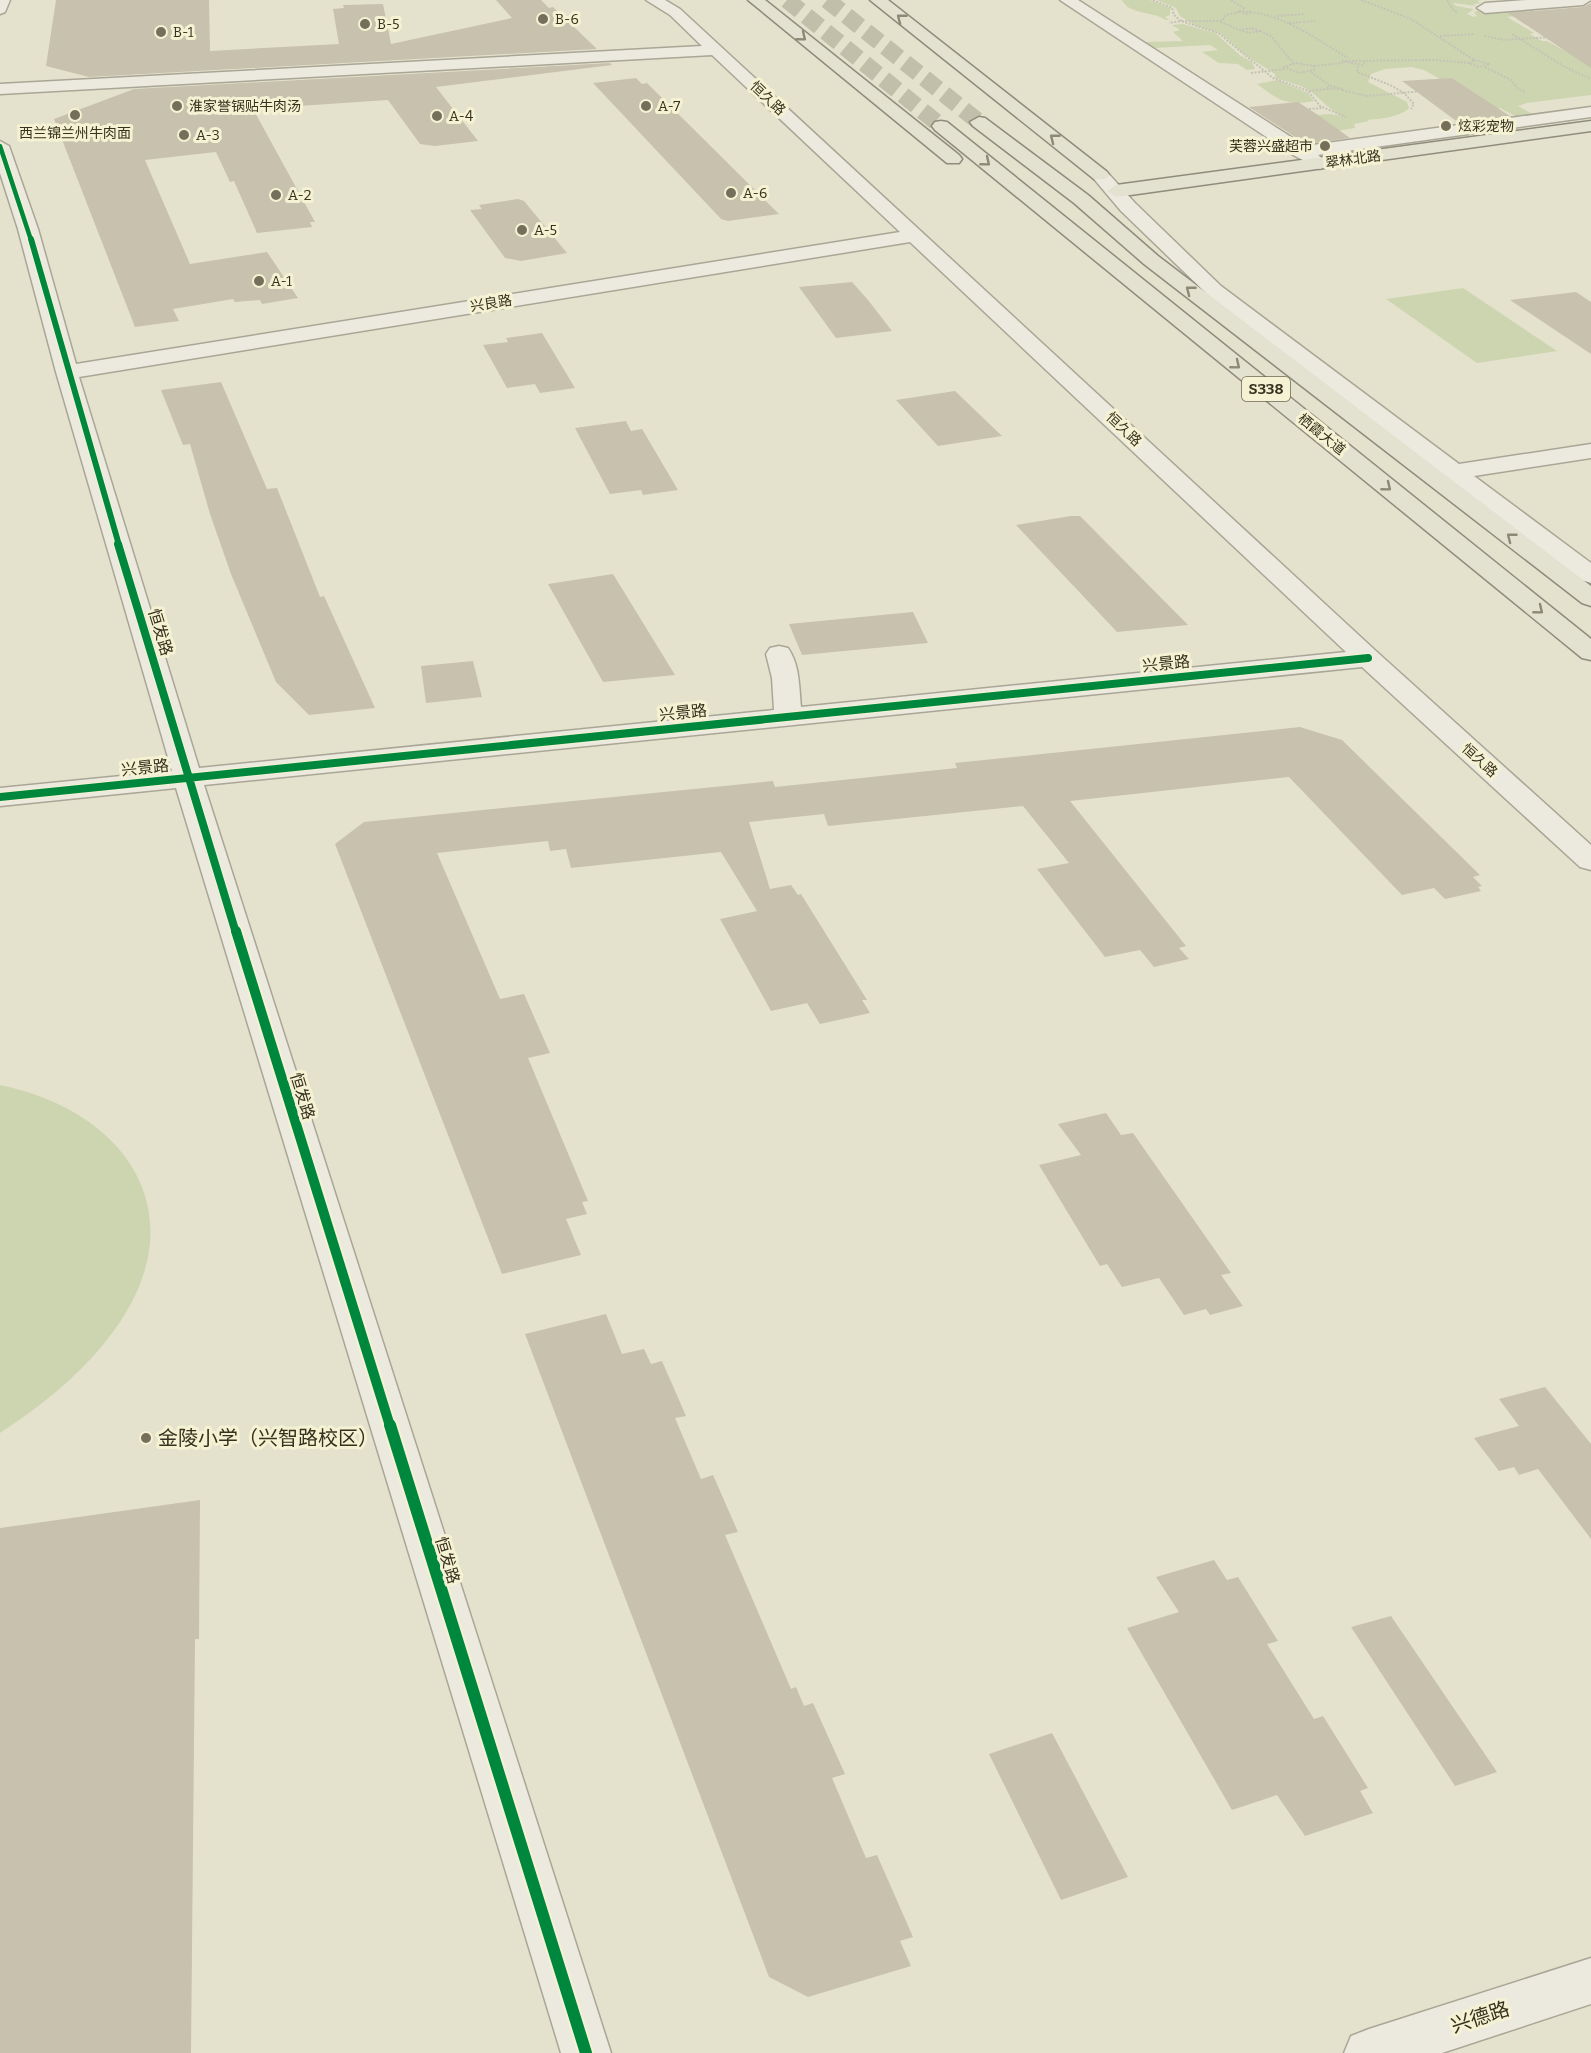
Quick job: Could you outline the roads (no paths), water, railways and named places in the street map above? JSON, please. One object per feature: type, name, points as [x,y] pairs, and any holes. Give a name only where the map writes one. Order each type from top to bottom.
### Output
[{"type":"main road","points":[[756,0],[1056,243],[1200,336]]},
{"type":"main road","points":[[878,0],[1100,175]]},
{"type":"main road","points":[[1057,120],[1074,136],[1100,175]]},
{"type":"main road","name":"S338","points":[[979,122],[1081,200],[1151,260],[1591,598]]},
{"type":"main road","name":"栖霞大道","points":[[941,126],[1591,652]]},
{"type":"main road","name":"翠林北路","points":[[1122,199],[1320,164],[1591,126]]},
{"type":"main road","name":"翠林北路","points":[[1122,199],[1591,135]]},
{"type":"street","points":[[0,9],[2,0]]},
{"type":"street","name":"恒久路","points":[[654,0],[675,12],[1368,658],[1591,861]]},
{"type":"street","points":[[1068,0],[1320,164]]},
{"type":"street","points":[[1485,8],[1585,0],[1591,2]]},
{"type":"street","points":[[0,89],[716,50]]},
{"type":"street","points":[[1507,106],[1533,119]]},
{"type":"street","points":[[1301,152],[1591,112]]},
{"type":"street","name":"恒发路","points":[[0,146],[28,229],[188,778],[586,2053]]},
{"type":"street","points":[[1100,175],[1214,290],[1451,472],[1591,575]]},
{"type":"street","name":"兴良路","points":[[68,372],[915,235]]},
{"type":"street","points":[[1451,472],[1591,450]]},
{"type":"street","points":[[779,654],[785,678],[788,717]]},
{"type":"street","name":"兴景路","points":[[0,797],[1368,658]]},
{"type":"street","name":"兴德路","points":[[1369,2053],[1591,1981]]},
{"type":"tunnel","points":[[787,0],[941,126]]},
{"type":"tunnel","points":[[827,0],[979,122]]},
{"type":"place","name":"B-6","points":[[543,19]]},
{"type":"place","name":"B-5","points":[[365,24]]},
{"type":"place","name":"B-1","points":[[161,32]]},
{"type":"place","name":"淮家誉锅贴牛肉汤","points":[[177,106]]},
{"type":"place","name":"A-7","points":[[646,106]]},
{"type":"place","name":"西兰锦兰州牛肉面","points":[[75,115]]},
{"type":"place","name":"A-4","points":[[437,116]]},
{"type":"place","name":"炫彩宠物","points":[[1446,126]]},
{"type":"place","name":"A-3","points":[[184,135]]},
{"type":"place","name":"芙蓉兴盛超市","points":[[1325,146]]},
{"type":"place","name":"A-6","points":[[731,193]]},
{"type":"place","name":"A-2","points":[[276,195]]},
{"type":"place","name":"A-5","points":[[522,230]]},
{"type":"place","name":"A-1","points":[[259,281]]},
{"type":"place","name":"金陵小学（兴智路校区）","points":[[146,1438]]}]
